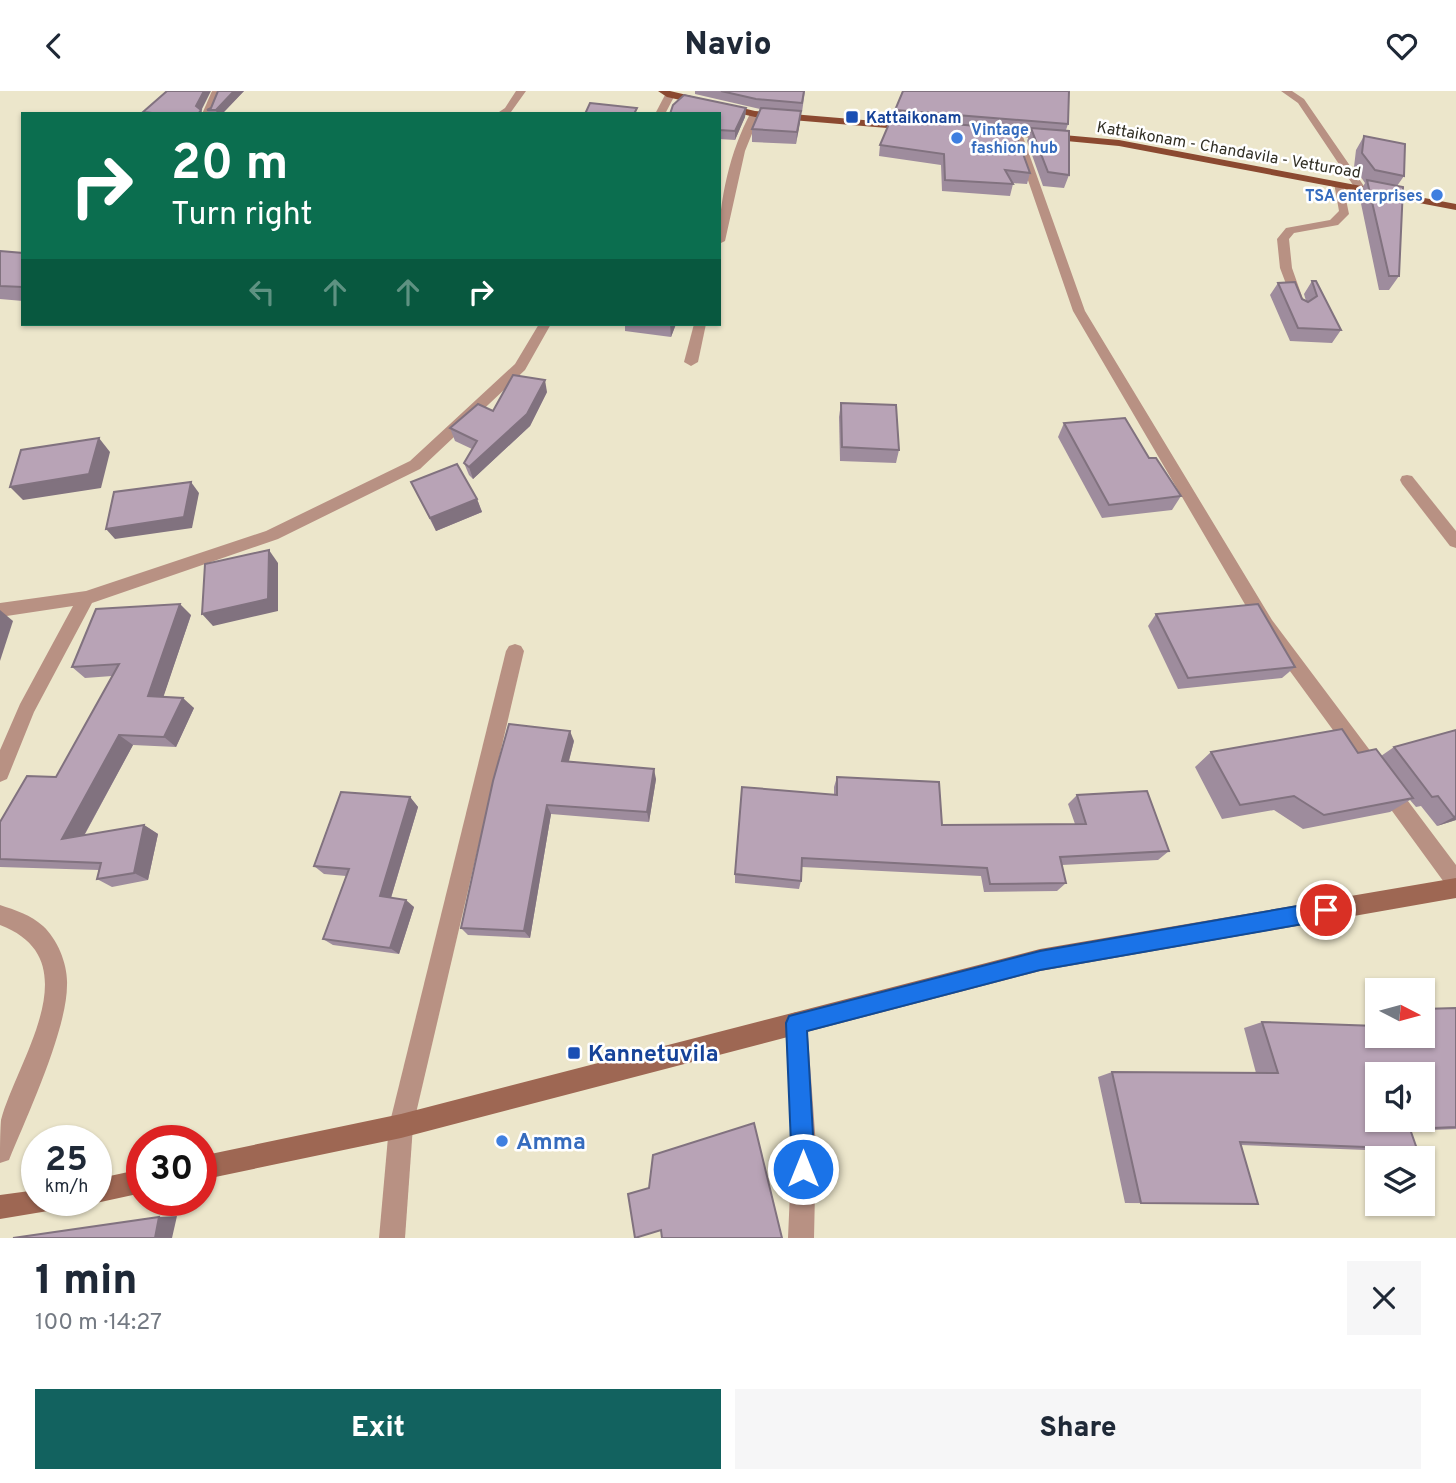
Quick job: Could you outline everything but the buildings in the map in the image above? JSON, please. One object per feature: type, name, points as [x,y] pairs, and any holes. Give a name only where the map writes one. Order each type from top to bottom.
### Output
[{"type":"main road","points":[[666,93],[755,114],[923,128]]},
{"type":"main road","name":"Kattaikonam - Chandavila - Vetturoad","points":[[976,131],[1119,143],[1456,207]]},
{"type":"main road","points":[[217,1165],[401,1126],[1040,960],[1456,888]]},
{"type":"main road","points":[[0,1207],[21,1204]]},
{"type":"street","points":[[208,112],[217,91]]},
{"type":"street","points":[[504,112],[521,91]]},
{"type":"street","points":[[1286,91],[1301,101],[1362,189]]},
{"type":"street","points":[[661,112],[666,93]]},
{"type":"street","points":[[721,232],[740,151],[755,114]]},
{"type":"street","points":[[1017,134],[1079,311],[1266,625],[1456,882]]},
{"type":"street","points":[[1300,308],[1286,268],[1283,239],[1290,230],[1334,223],[1345,212],[1338,185]]},
{"type":"street","points":[[0,610],[86,598],[272,535],[415,465],[520,367],[544,326]]},
{"type":"street","points":[[691,362],[700,326]]},
{"type":"street","points":[[1407,480],[1456,542]]},
{"type":"street","points":[[0,773],[26,710],[86,598]]},
{"type":"street","points":[[392,1238],[401,1126],[515,651]]},
{"type":"street","points":[[0,915],[26,924],[41,937],[57,974],[57,991],[47,1027],[0,1151]]},
{"type":"street","points":[[796,1023],[804,1146],[801,1238]]},
{"type":"place","name":"Kattaikonam","points":[[852,117]]},
{"type":"place","name":"Vintage fashion hub","points":[[957,138]]},
{"type":"place","name":"TSA enterprises","points":[[1437,195]]},
{"type":"place","name":"Kannetuvila","points":[[574,1053]]},
{"type":"place","name":"Amma","points":[[502,1141]]},
{"type":"route","points":[[803,1169],[804,1146],[796,1023],[1040,960],[1326,910]]}]
